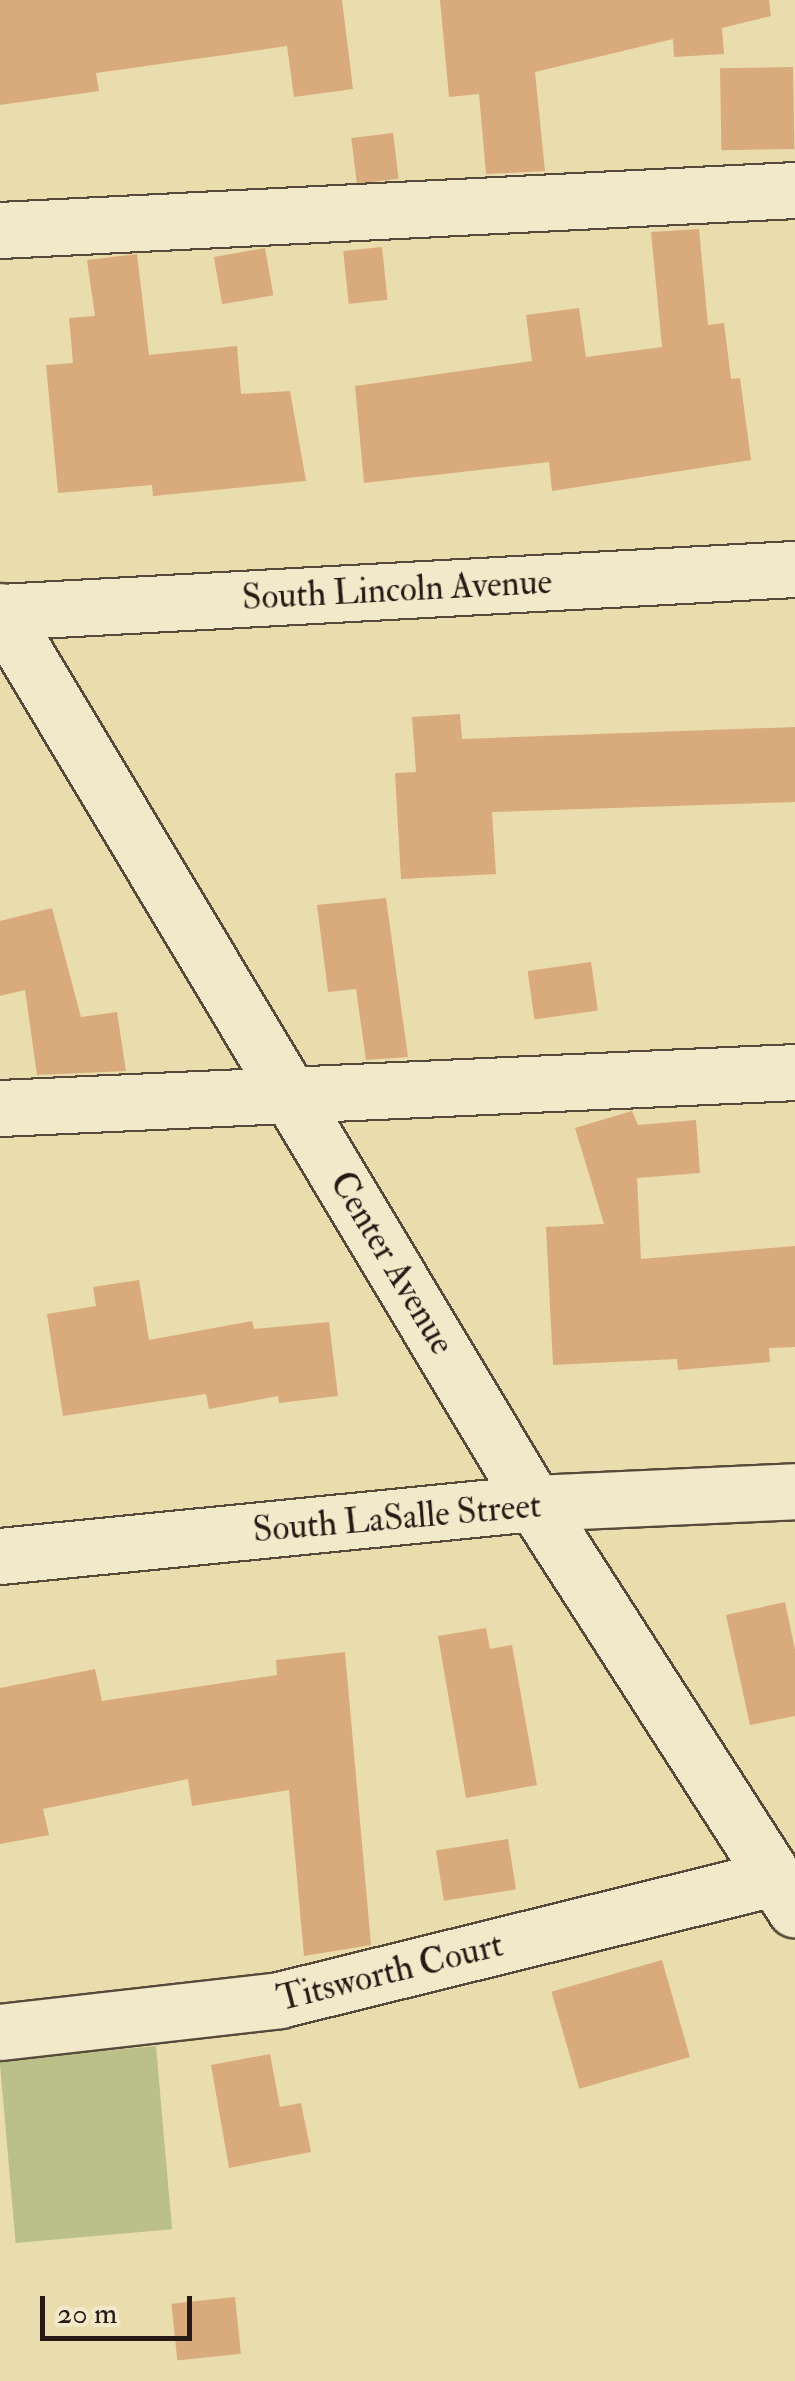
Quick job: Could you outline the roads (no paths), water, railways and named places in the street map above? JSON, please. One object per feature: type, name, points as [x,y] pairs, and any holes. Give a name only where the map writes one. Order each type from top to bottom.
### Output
[{"type":"street","points":[[0,230],[795,190]]},
{"type":"street","name":"South Lincoln Avenue","points":[[0,612],[795,569]]},
{"type":"street","name":"Center Avenue","points":[[0,612],[293,1095],[534,1503],[784,1893]]},
{"type":"street","points":[[0,1108],[795,1072]]},
{"type":"street","name":"South LaSalle Street","points":[[0,1556],[534,1503],[795,1491]]},
{"type":"street","name":"Titsworth Court","points":[[0,2032],[279,2000],[784,1893]]}]
